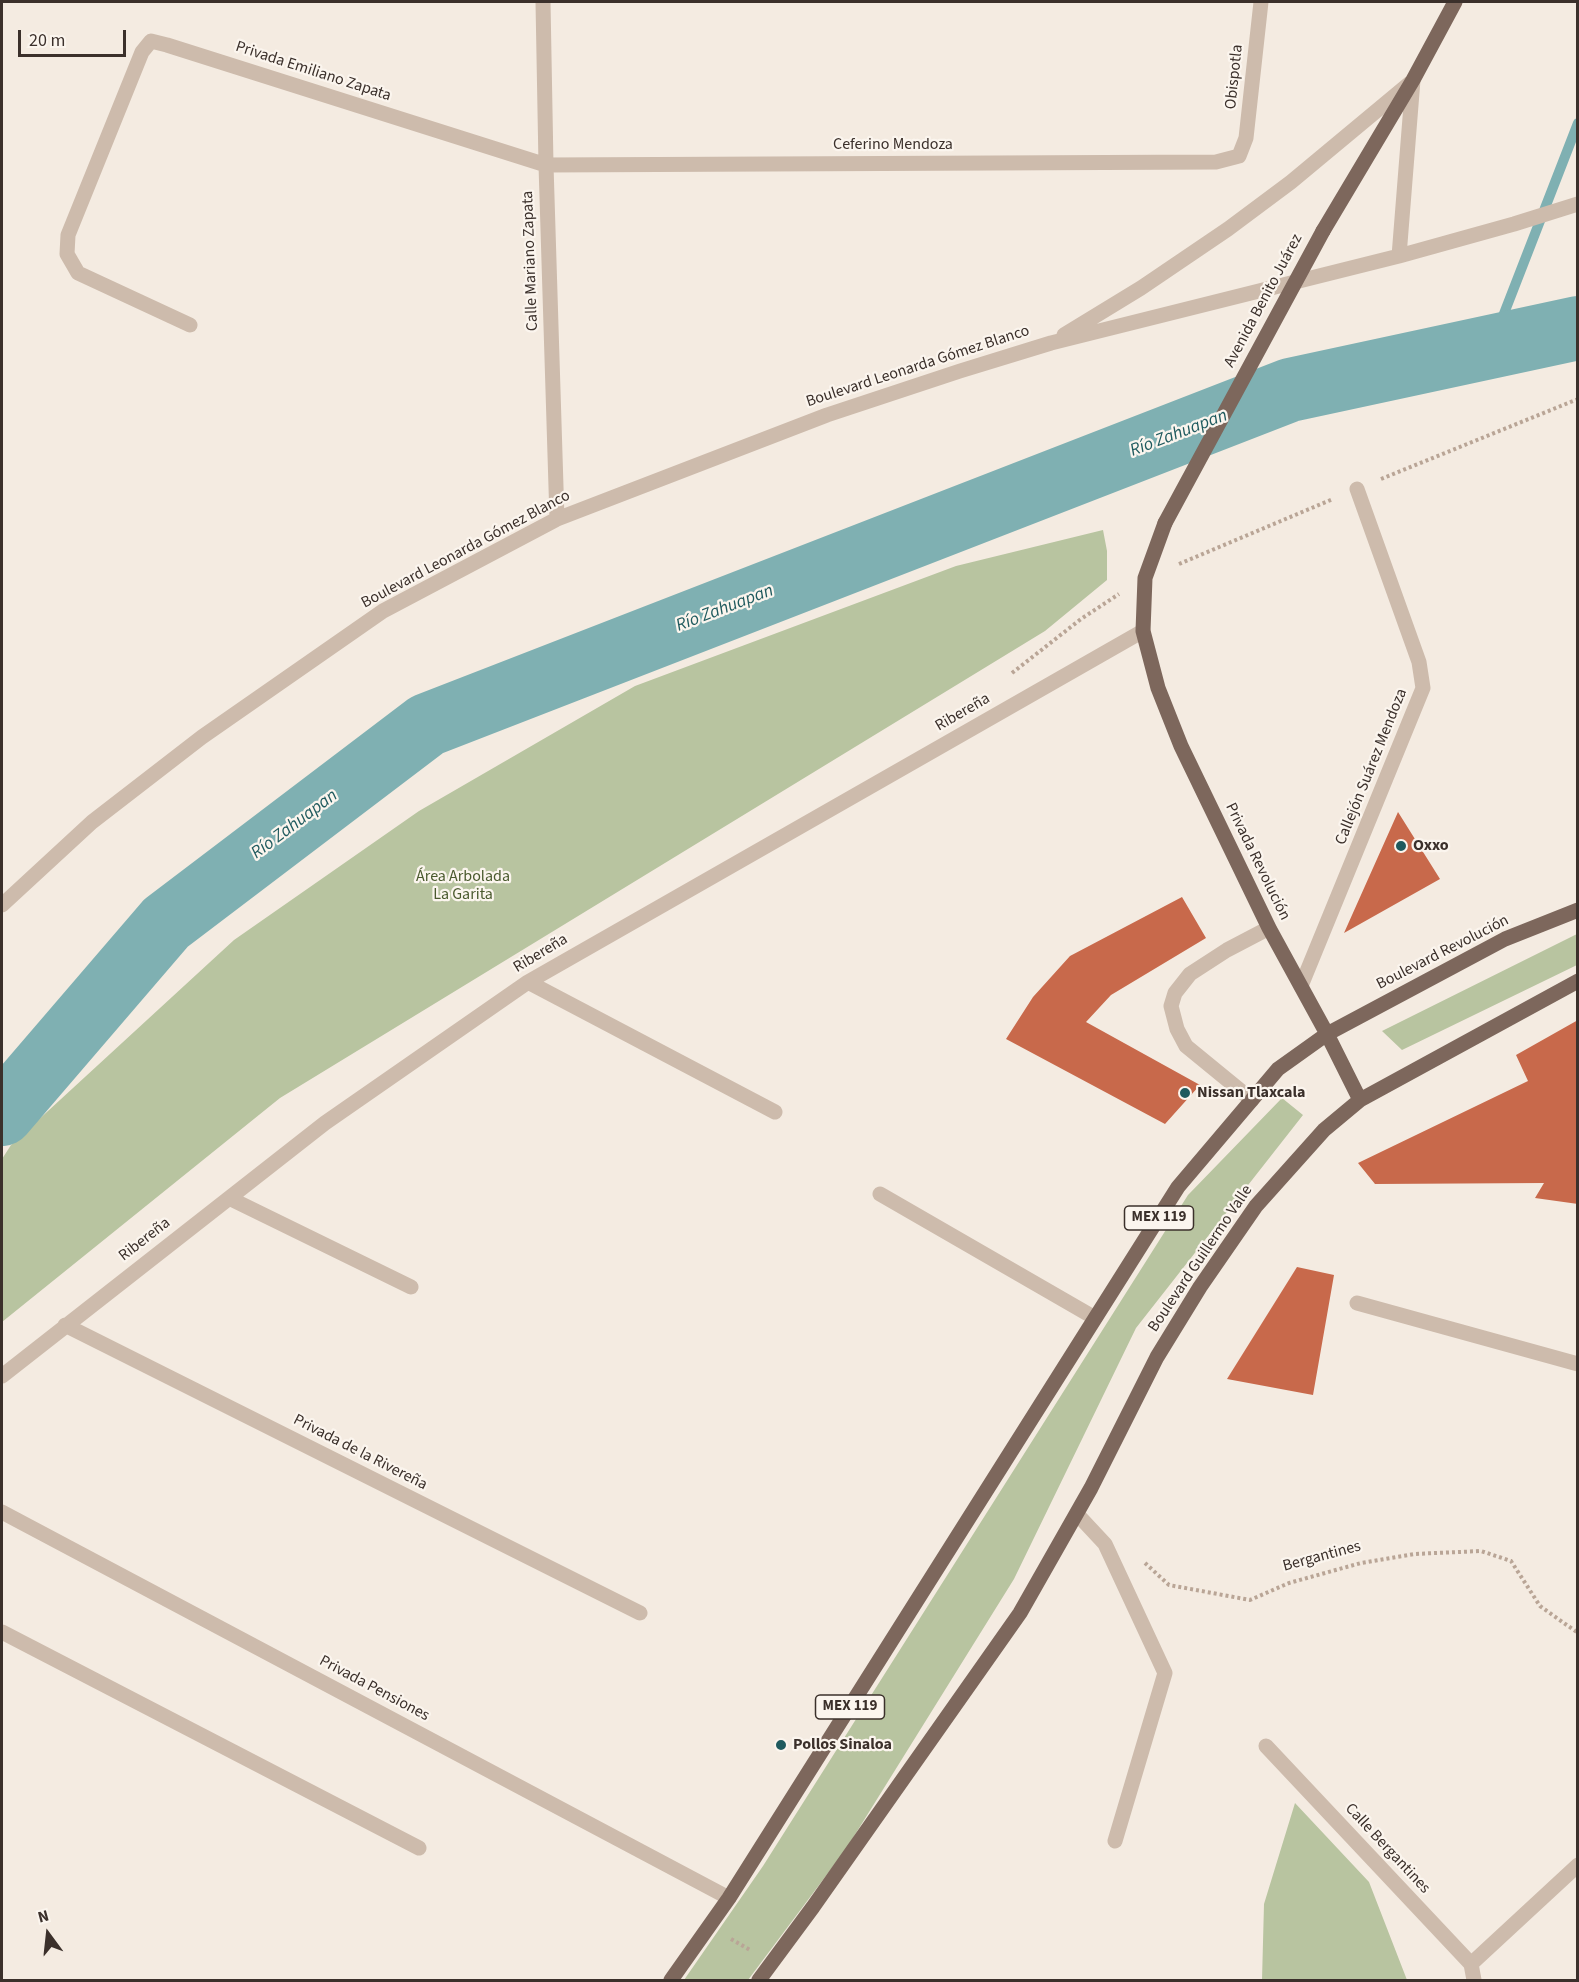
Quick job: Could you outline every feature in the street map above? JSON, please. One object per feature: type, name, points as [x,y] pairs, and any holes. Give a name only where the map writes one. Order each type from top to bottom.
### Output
[{"type":"main road","name":"Avenida Benito Juárez","points":[[1143,631],[1145,578],[1165,523],[1323,231],[1413,80],[1455,2]]},
{"type":"main road","name":"Privada Revolución","points":[[1143,631],[1158,688],[1181,746],[1269,928],[1328,1034],[1360,1100]]},
{"type":"main road","name":"Boulevard Revolución","points":[[1328,1034],[1505,939],[1578,910]]},
{"type":"main road","points":[[1360,1100],[1578,981]]},
{"type":"main road","name":"MEX 119","points":[[671,1980],[729,1898],[1178,1187],[1278,1069],[1328,1034]]},
{"type":"main road","name":"Boulevard Guillermo Valle","points":[[759,1980],[1020,1613],[1104,1464],[1157,1357],[1200,1287],[1256,1206],[1324,1130],[1360,1100]]},
{"type":"street","name":"Calle Mariano Zapata","points":[[543,2],[557,519]]},
{"type":"street","name":"Obispotla","points":[[1239,156],[1246,138],[1261,2]]},
{"type":"street","name":"Privada Emiliano Zapata","points":[[190,325],[78,273],[67,254],[68,235],[142,52],[152,41],[546,165]]},
{"type":"street","points":[[1399,256],[1413,80]]},
{"type":"street","points":[[1051,343],[1141,288],[1228,229],[1300,175],[1413,80]]},
{"type":"street","name":"Ceferino Mendoza","points":[[546,165],[1216,162],[1239,156]]},
{"type":"street","points":[[1051,343],[1399,256],[1578,204]]},
{"type":"street","name":"Boulevard Leonarda Gómez Blanco","points":[[2,905],[92,822],[202,737],[383,611],[557,519],[827,415],[1051,343]]},
{"type":"street","name":"Callejón Suárez Mendoza","points":[[1301,987],[1423,688],[1419,662],[1357,489]]},
{"type":"street","name":"Ribereña","points":[[2,1376],[325,1123],[528,982],[1143,631]]},
{"type":"street","points":[[1252,1100],[1186,1046],[1177,1029],[1170,1006],[1174,993],[1190,974],[1227,950],[1269,928]]},
{"type":"street","points":[[528,982],[775,1112]]},
{"type":"street","points":[[880,1194],[1095,1318]]},
{"type":"street","points":[[229,1198],[411,1287]]},
{"type":"street","points":[[1357,1303],[1578,1364]]},
{"type":"street","name":"Privada de la Rivereña","points":[[65,1325],[640,1613]]},
{"type":"street","name":"Privada Pensiones","points":[[2,1512],[729,1898]]},
{"type":"street","points":[[1077,1514],[1105,1544],[1165,1673],[1115,1841]]},
{"type":"street","points":[[2,1632],[419,1848]]},
{"type":"street","name":"Calle Bergantines","points":[[1266,1746],[1471,1964]]},
{"type":"street","points":[[1474,1980],[1471,1964],[1578,1865]]},
{"type":"path","name":"Bergantines","points":[[1138,1557],[1169,1585],[1250,1600],[1289,1583],[1361,1563],[1414,1554],[1480,1551],[1511,1561],[1539,1606],[1578,1633]]},
{"type":"path","points":[[709,1927],[773,1962]]},
{"type":"green space","name":"Área Arbolada La Garita","points":[[1103,530],[1107,551],[1107,580],[1045,631],[280,1098],[2,1322],[2,1159],[11,1145],[234,940],[419,811],[635,686],[956,566]]},
{"type":"green space","points":[[1577,934],[1577,965],[1402,1050],[1382,1031]]},
{"type":"green space","points":[[1282,1098],[1303,1115],[1136,1328],[1014,1579],[846,1849],[748,1980],[684,1980],[763,1866],[1188,1195]]},
{"type":"green space","points":[[1295,1803],[1369,1882],[1407,1980],[1262,1980],[1264,1904]]},
{"type":"building","name":"Oxxo","points":[[1398,812],[1440,879],[1344,933]]},
{"type":"building","points":[[1182,897],[1206,938],[1111,995],[1086,1022],[1200,1085],[1165,1124],[1006,1039],[1033,997],[1070,956]]},
{"type":"building","points":[[1578,1020],[1578,1204],[1535,1198],[1544,1183],[1375,1184],[1358,1163],[1528,1081],[1516,1055]]},
{"type":"building","points":[[1297,1267],[1334,1275],[1313,1395],[1227,1379]]},
{"type":"waterway","points":[[1491,347],[1578,123]]},
{"type":"waterway","name":"Río Zahuapan","points":[[2,1114],[166,923],[427,725],[1290,390],[1578,328]]},
{"type":"place","name":"Oxxo","points":[[1401,846]]},
{"type":"place","name":"Nissan Tlaxcala","points":[[1185,1093]]},
{"type":"place","name":"Pollos Sinaloa","points":[[781,1745]]}]
